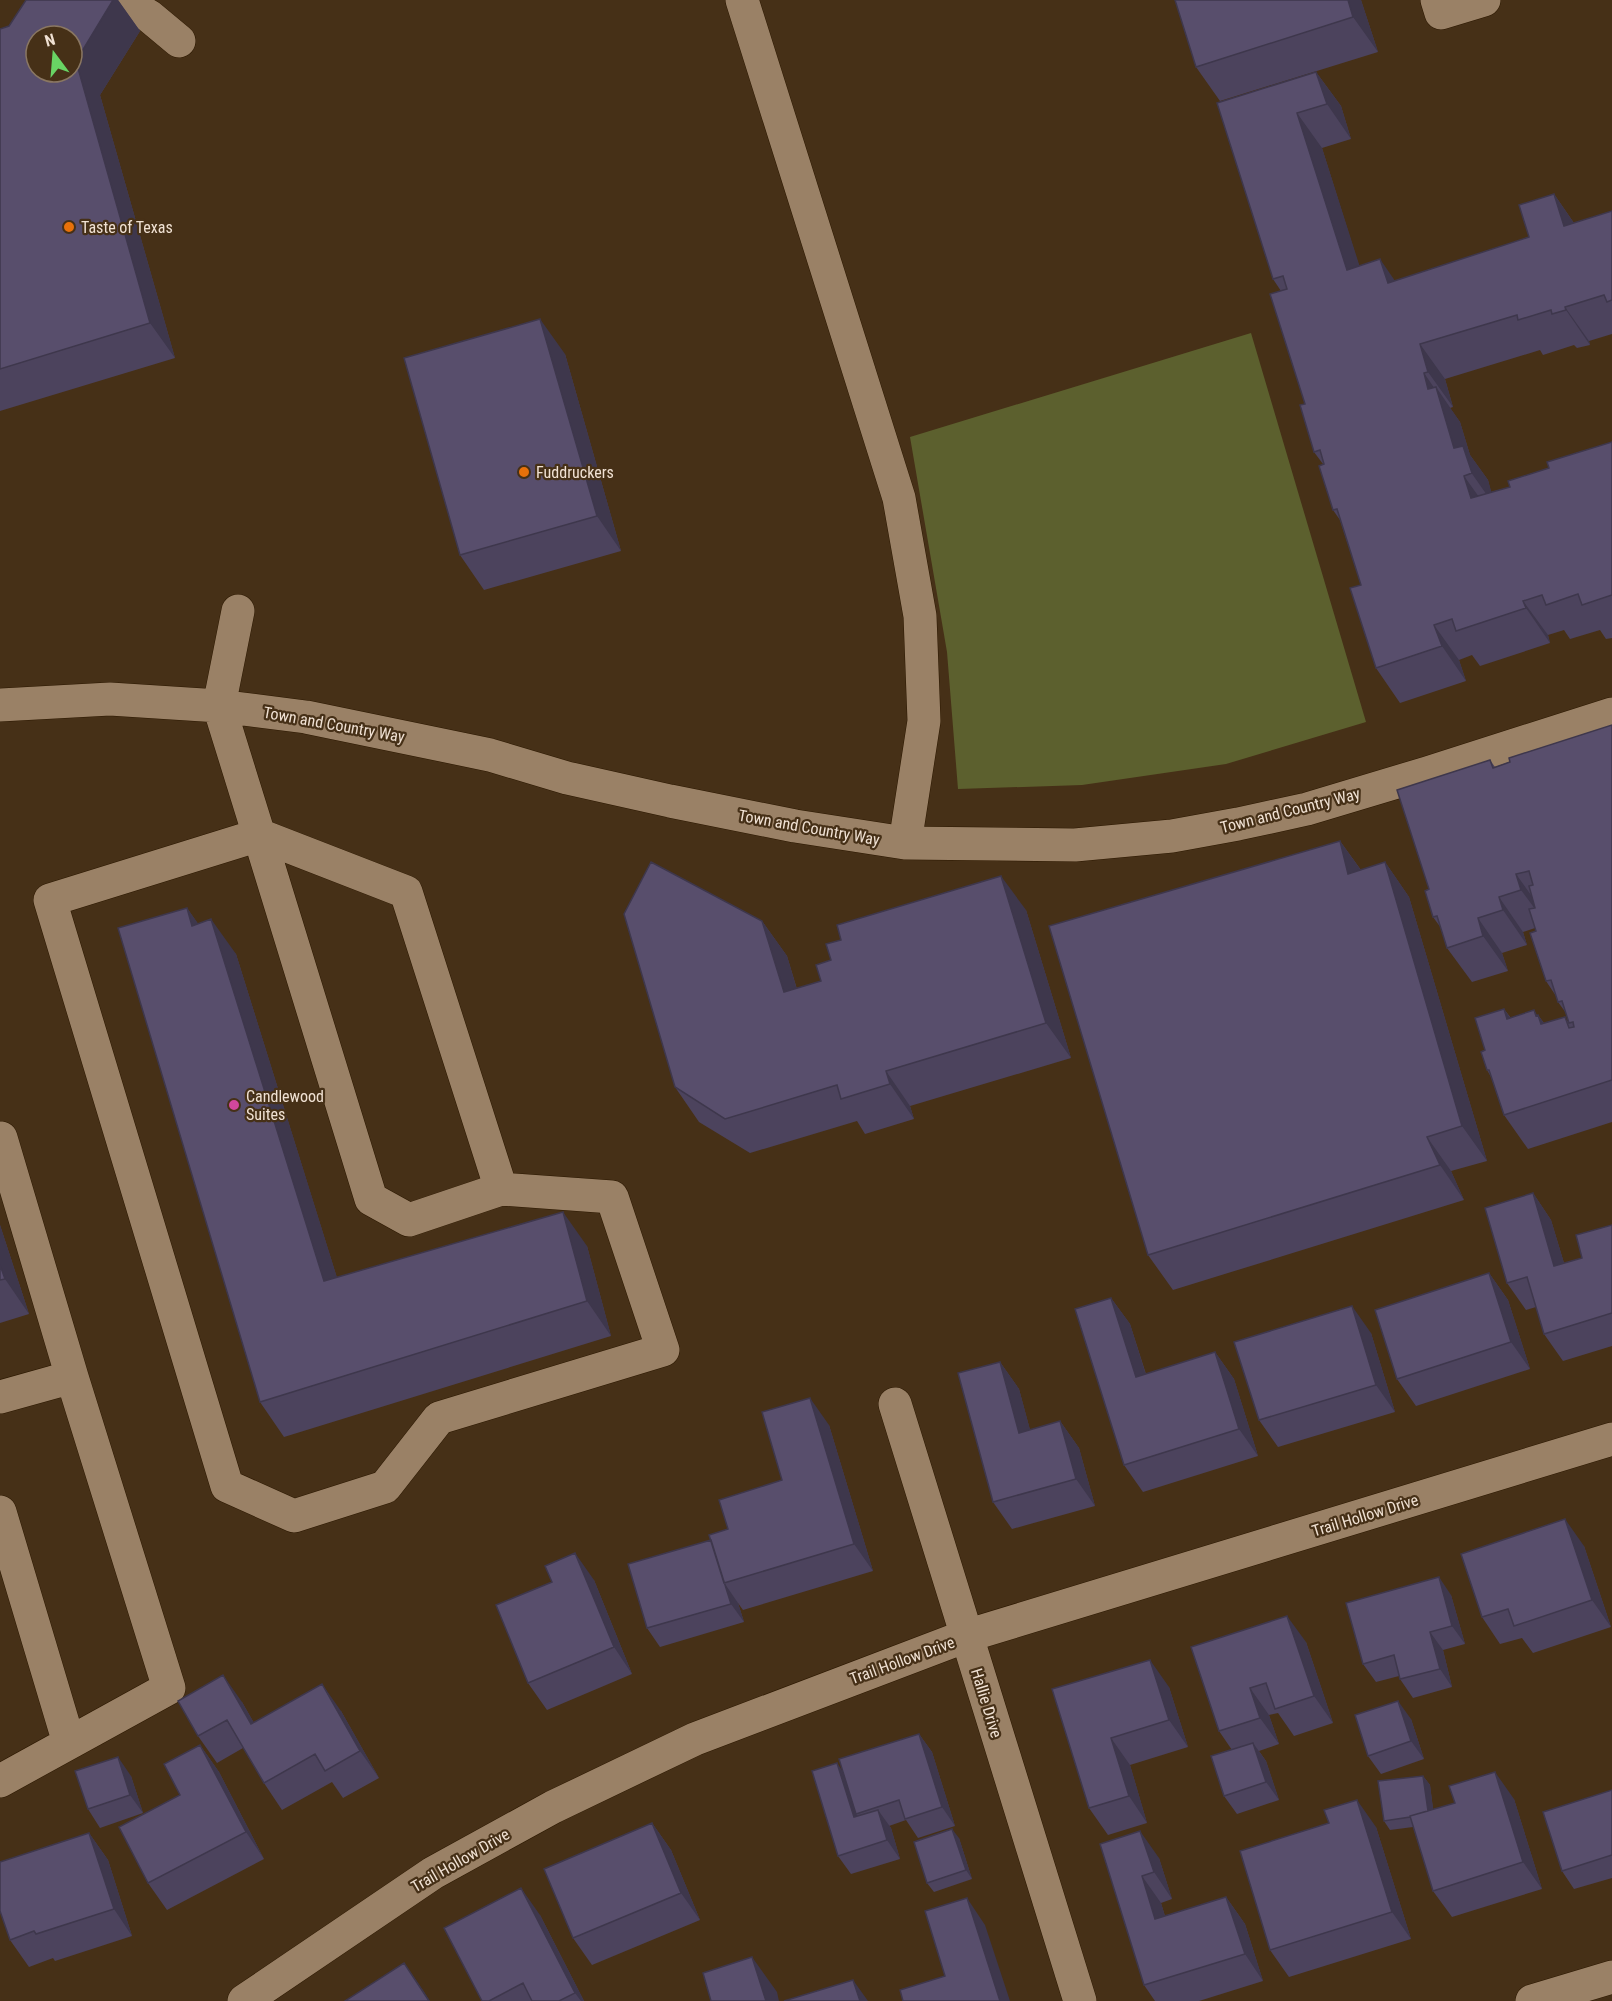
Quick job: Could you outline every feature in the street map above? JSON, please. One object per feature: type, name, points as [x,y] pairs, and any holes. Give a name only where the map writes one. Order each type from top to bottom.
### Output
[{"type":"street","points":[[121,0],[148,16],[179,41]]},
{"type":"street","points":[[741,0],[899,498],[920,616],[924,721],[905,843]]},
{"type":"street","points":[[1437,0],[1441,13],[1485,0]]},
{"type":"street","points":[[238,611],[219,706],[258,835],[371,1199],[409,1220],[501,1190],[612,1197],[663,1350],[439,1418],[385,1487],[294,1516],[227,1486],[50,900],[258,835],[406,892],[501,1190]]},
{"type":"street","name":"Town and Country Way","points":[[0,705],[110,699],[219,706],[306,717],[490,755],[567,778],[795,826],[905,843],[1075,845],[1172,836],[1238,825],[1307,809],[1612,714]]},
{"type":"street","points":[[0,1781],[169,1688],[72,1377],[1,1138]]},
{"type":"street","points":[[0,1397],[72,1377]]},
{"type":"street","name":"Hallie Drive","points":[[895,1404],[1080,2001]]},
{"type":"street","name":"Trail Hollow Drive","points":[[244,2001],[433,1874],[553,1807],[695,1739],[966,1636],[1612,1439]]},
{"type":"street","points":[[0,1512],[69,1743]]},
{"type":"street","points":[[1532,2001],[1612,1977]]},
{"type":"green space","points":[[1251,333],[1366,722],[1226,764],[1082,785],[958,789],[947,652],[910,437]]},
{"type":"building","name":"Taste of Texas","points":[[26,0],[113,0],[84,48],[84,24],[24,24],[24,84],[82,84],[150,323],[0,369],[0,29],[9,26]]},
{"type":"building","points":[[1175,0],[1348,0],[1353,17],[1196,67]]},
{"type":"building","points":[[1316,72],[1327,104],[1297,113],[1347,270],[1380,259],[1388,283],[1529,237],[1519,205],[1554,194],[1564,226],[1612,211],[1612,300],[1607,302],[1604,295],[1565,307],[1566,310],[1552,314],[1551,310],[1518,320],[1517,315],[1420,344],[1428,372],[1424,373],[1428,389],[1436,387],[1454,448],[1463,446],[1472,473],[1464,476],[1471,498],[1510,487],[1508,481],[1549,468],[1547,462],[1612,442],[1612,595],[1582,605],[1578,594],[1546,605],[1542,595],[1523,601],[1526,608],[1456,631],[1452,619],[1434,625],[1442,646],[1376,668],[1350,588],[1361,585],[1337,509],[1333,510],[1319,466],[1324,464],[1320,450],[1314,452],[1300,405],[1305,404],[1270,294],[1287,289],[1283,276],[1273,279],[1217,103]]},
{"type":"building","name":"Fuddruckers","points":[[540,319],[597,516],[460,555],[404,358]]},
{"type":"building","points":[[1612,725],[1612,1080],[1504,1115],[1481,1052],[1485,1050],[1475,1018],[1504,1009],[1507,1019],[1534,1010],[1541,1024],[1565,1017],[1569,1028],[1574,1027],[1573,1022],[1569,1023],[1562,1001],[1558,1002],[1551,980],[1546,981],[1530,933],[1536,931],[1529,909],[1535,908],[1529,886],[1533,885],[1529,871],[1516,874],[1521,890],[1499,897],[1503,910],[1478,918],[1483,936],[1447,948],[1437,916],[1433,917],[1425,891],[1429,889],[1397,790],[1490,760],[1493,768],[1510,762],[1509,758]]},
{"type":"building","points":[[1340,841],[1348,874],[1385,862],[1462,1126],[1427,1137],[1440,1165],[1148,1255],[1049,926]]},
{"type":"building","points":[[651,862],[762,921],[784,992],[821,981],[816,965],[831,960],[826,944],[841,940],[837,925],[1001,876],[1046,1023],[886,1071],[890,1084],[841,1099],[837,1085],[725,1119],[675,1087],[624,914]]},
{"type":"building","name":"Candlewood Suites","points":[[187,908],[192,926],[211,919],[324,1281],[563,1212],[587,1301],[260,1402],[118,928]]},
{"type":"building","points":[[1533,1193],[1554,1266],[1582,1258],[1576,1235],[1612,1225],[1612,1313],[1544,1334],[1527,1277],[1507,1283],[1485,1208]]},
{"type":"building","points":[[0,1265],[5,1279],[0,1280]]},
{"type":"building","points":[[1489,1273],[1511,1342],[1397,1379],[1375,1310]]},
{"type":"building","points":[[1111,1298],[1136,1377],[1215,1352],[1239,1429],[1124,1465],[1075,1309]]},
{"type":"building","points":[[1352,1306],[1376,1385],[1259,1420],[1234,1342]]},
{"type":"building","points":[[1000,1362],[1019,1433],[1060,1421],[1076,1479],[993,1502],[958,1373]]},
{"type":"building","points":[[810,1398],[854,1544],[724,1583],[709,1535],[728,1529],[719,1500],[782,1480],[762,1412]]},
{"type":"building","points":[[1565,1519],[1592,1600],[1514,1626],[1508,1609],[1482,1617],[1461,1554]]},
{"type":"building","points":[[711,1540],[731,1604],[647,1628],[628,1564]]},
{"type":"building","points":[[575,1553],[614,1647],[528,1683],[496,1605],[552,1582],[545,1566]]},
{"type":"building","points":[[1439,1577],[1452,1626],[1430,1632],[1440,1669],[1400,1679],[1394,1655],[1363,1664],[1346,1603]]},
{"type":"building","points":[[1287,1616],[1314,1696],[1275,1709],[1266,1683],[1250,1688],[1260,1718],[1219,1731],[1191,1647]]},
{"type":"building","points":[[1150,1660],[1169,1720],[1111,1738],[1129,1796],[1089,1808],[1052,1689]]},
{"type":"building","points":[[223,1675],[251,1724],[322,1684],[360,1751],[325,1771],[315,1754],[264,1783],[227,1720],[198,1736],[178,1701]]},
{"type":"building","points":[[1398,1701],[1411,1741],[1368,1756],[1355,1715]]},
{"type":"building","points":[[919,1734],[942,1807],[905,1819],[899,1800],[856,1814],[839,1759]]},
{"type":"building","points":[[1253,1743],[1266,1782],[1224,1796],[1211,1756]]},
{"type":"building","points":[[200,1745],[246,1832],[148,1883],[119,1827],[180,1795],[164,1764]]},
{"type":"building","points":[[118,1757],[130,1795],[88,1809],[75,1771]]},
{"type":"building","points":[[837,1763],[854,1817],[878,1810],[887,1840],[838,1856],[812,1771]]},
{"type":"building","points":[[1495,1772],[1523,1862],[1433,1891],[1410,1816],[1455,1803],[1449,1786]]},
{"type":"building","points":[[1423,1776],[1428,1811],[1410,1817],[1384,1821],[1378,1781]]},
{"type":"building","points":[[1612,1790],[1612,1855],[1562,1871],[1543,1812]]},
{"type":"building","points":[[1357,1800],[1392,1912],[1270,1950],[1240,1851],[1329,1823],[1324,1810]]},
{"type":"building","points":[[652,1823],[681,1893],[573,1938],[544,1869]]},
{"type":"building","points":[[952,1829],[966,1870],[927,1883],[914,1842]]},
{"type":"building","points":[[1140,1831],[1154,1872],[1142,1876],[1155,1919],[1226,1897],[1245,1954],[1144,1985],[1100,1844]]},
{"type":"building","points":[[89,1833],[114,1909],[10,1940],[0,1911],[0,1862]]},
{"type":"building","points":[[521,1888],[575,1993],[559,2001],[532,2001],[523,1983],[489,2001],[482,2001],[444,1928]]},
{"type":"building","points":[[967,1898],[1000,2001],[903,2001],[900,1990],[945,1976],[925,1911]]},
{"type":"building","points":[[752,1957],[766,2001],[711,2001],[703,1973]]},
{"type":"building","points":[[404,1963],[429,2001],[345,2001]]},
{"type":"building","points":[[853,1980],[860,2001],[784,2001]]},
{"type":"place","name":"Taste of Texas","points":[[69,227]]},
{"type":"place","name":"Fuddruckers","points":[[524,472]]},
{"type":"place","name":"Candlewood Suites","points":[[234,1105]]}]
